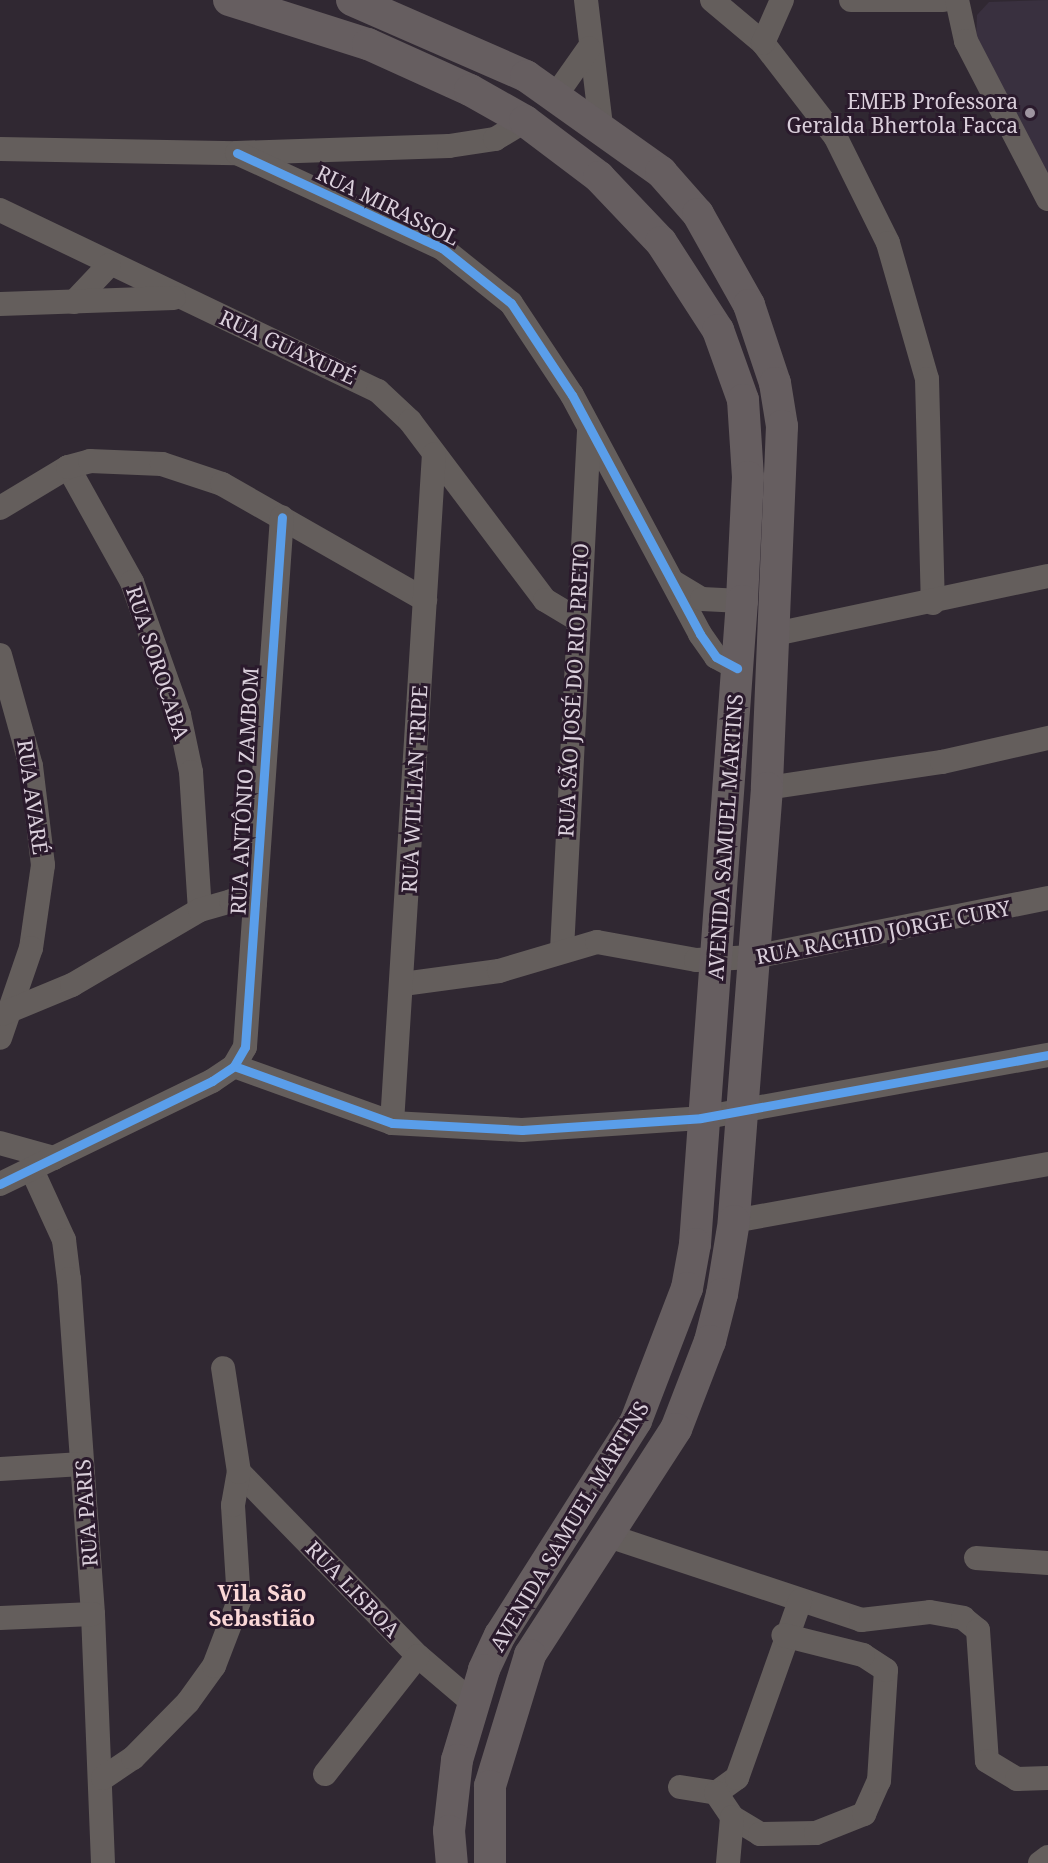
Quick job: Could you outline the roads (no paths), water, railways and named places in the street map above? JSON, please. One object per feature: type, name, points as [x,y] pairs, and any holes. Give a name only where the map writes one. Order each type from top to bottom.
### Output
[{"type":"main road","name":"AVENIDA SAMUEL MARTINS","points":[[229,0],[368,44],[525,120],[608,184],[661,242],[730,356],[746,427],[742,600],[717,960],[701,1118],[695,1244],[673,1334],[636,1421],[500,1635],[472,1702],[452,1794],[452,1863]]},
{"type":"main road","name":"AVENIDA SAMUEL MARTINS","points":[[352,0],[485,56],[556,95],[601,125],[661,172],[698,214],[749,305],[765,345],[782,426],[777,602],[767,788],[734,1221],[722,1294],[696,1382],[676,1428],[609,1536],[544,1632],[514,1696],[498,1751],[489,1827],[490,1863]]},
{"type":"main road","points":[[525,120],[556,95]]},
{"type":"main road","points":[[563,148],[601,125]]},
{"type":"main road","points":[[742,600],[777,602]]},
{"type":"main road","points":[[736,668],[774,648]]},
{"type":"main road","points":[[526,1594],[541,1604],[544,1632]]},
{"type":"main road","points":[[452,1794],[463,1819],[489,1827]]},
{"type":"street","points":[[586,0],[601,125]]},
{"type":"street","points":[[712,0],[763,43],[835,136],[888,243],[909,301],[930,414],[933,603]]},
{"type":"street","points":[[763,43],[782,0]]},
{"type":"street","points":[[851,0],[943,0]]},
{"type":"street","points":[[957,0],[966,41],[1048,199]]},
{"type":"street","points":[[556,95],[590,48]]},
{"type":"street","points":[[0,148],[237,153],[320,148],[474,144],[495,139],[525,120]]},
{"type":"street","points":[[309,187],[310,168],[320,148]]},
{"type":"street","name":"RUA MIRASSOL","points":[[237,153],[442,248],[489,282],[531,328],[624,490],[709,648],[736,668]]},
{"type":"street","points":[[0,210],[177,298]]},
{"type":"street","points":[[74,302],[109,265]]},
{"type":"street","name":"RUA GUAXUPÉ","points":[[0,304],[177,298],[349,373],[410,421],[545,600],[578,620]]},
{"type":"street","name":"RUA SÃO JOSÉ DO RIO PRETO","points":[[562,950],[589,431]]},
{"type":"street","name":"RUA WILLIAN TRIPE","points":[[392,1123],[403,984],[434,454]]},
{"type":"street","points":[[0,508],[68,467],[119,459],[162,464],[222,484],[425,600]]},
{"type":"street","name":"RUA SOROCABA","points":[[68,467],[132,582],[179,715],[191,772],[200,910]]},
{"type":"street","name":"RUA ANTÔNIO ZAMBOM","points":[[234,1066],[249,1022],[282,517]]},
{"type":"street","points":[[774,648],[933,603],[1048,576]]},
{"type":"street","points":[[675,583],[702,600],[742,600]]},
{"type":"street","name":"RUA AVARÉ","points":[[0,655],[31,766],[43,865],[31,948],[6,1013],[0,1038]]},
{"type":"street","points":[[767,788],[931,764],[1048,738]]},
{"type":"street","name":"RUA RACHID JORGE CURY","points":[[403,984],[499,971],[562,950],[608,943],[717,960],[753,957],[1048,898]]},
{"type":"street","points":[[6,1013],[72,985],[200,910],[231,901],[255,903]]},
{"type":"street","points":[[0,1184],[32,1170],[234,1066],[392,1123],[522,1130],[701,1118],[1048,1055]]},
{"type":"street","points":[[0,1143],[54,1158]]},
{"type":"street","points":[[734,1221],[1048,1164]]},
{"type":"street","name":"RUA PARIS","points":[[32,1170],[64,1240],[93,1614],[103,1778],[103,1863]]},
{"type":"street","points":[[103,1778],[150,1743],[188,1702],[229,1632],[239,1601],[233,1505],[238,1472],[223,1368]]},
{"type":"street","points":[[0,1469],[82,1464]]},
{"type":"street","name":"RUA LISBOA","points":[[238,1472],[418,1656],[472,1702]]},
{"type":"street","points":[[609,1536],[861,1620],[930,1612],[963,1618],[978,1630],[987,1761],[1017,1779],[1048,1778]]},
{"type":"street","points":[[975,1558],[1048,1563]]},
{"type":"street","points":[[680,1787],[716,1793],[736,1778],[782,1656],[783,1635],[800,1601]]},
{"type":"street","points":[[0,1618],[93,1614]]},
{"type":"street","points":[[716,1793],[732,1817],[760,1834],[816,1833],[864,1814],[879,1781],[886,1670],[863,1655],[783,1635]]},
{"type":"street","points":[[325,1774],[418,1656]]},
{"type":"street","points":[[728,1863],[732,1817]]},
{"type":"street","points":[[1040,1863],[1048,1857]]},
{"type":"place","name":"EMEB Professora Geralda Bhertola Facca","points":[[1030,113]]},
{"type":"district","name":"Vila São Sebastião","points":[[262,1604]]}]
